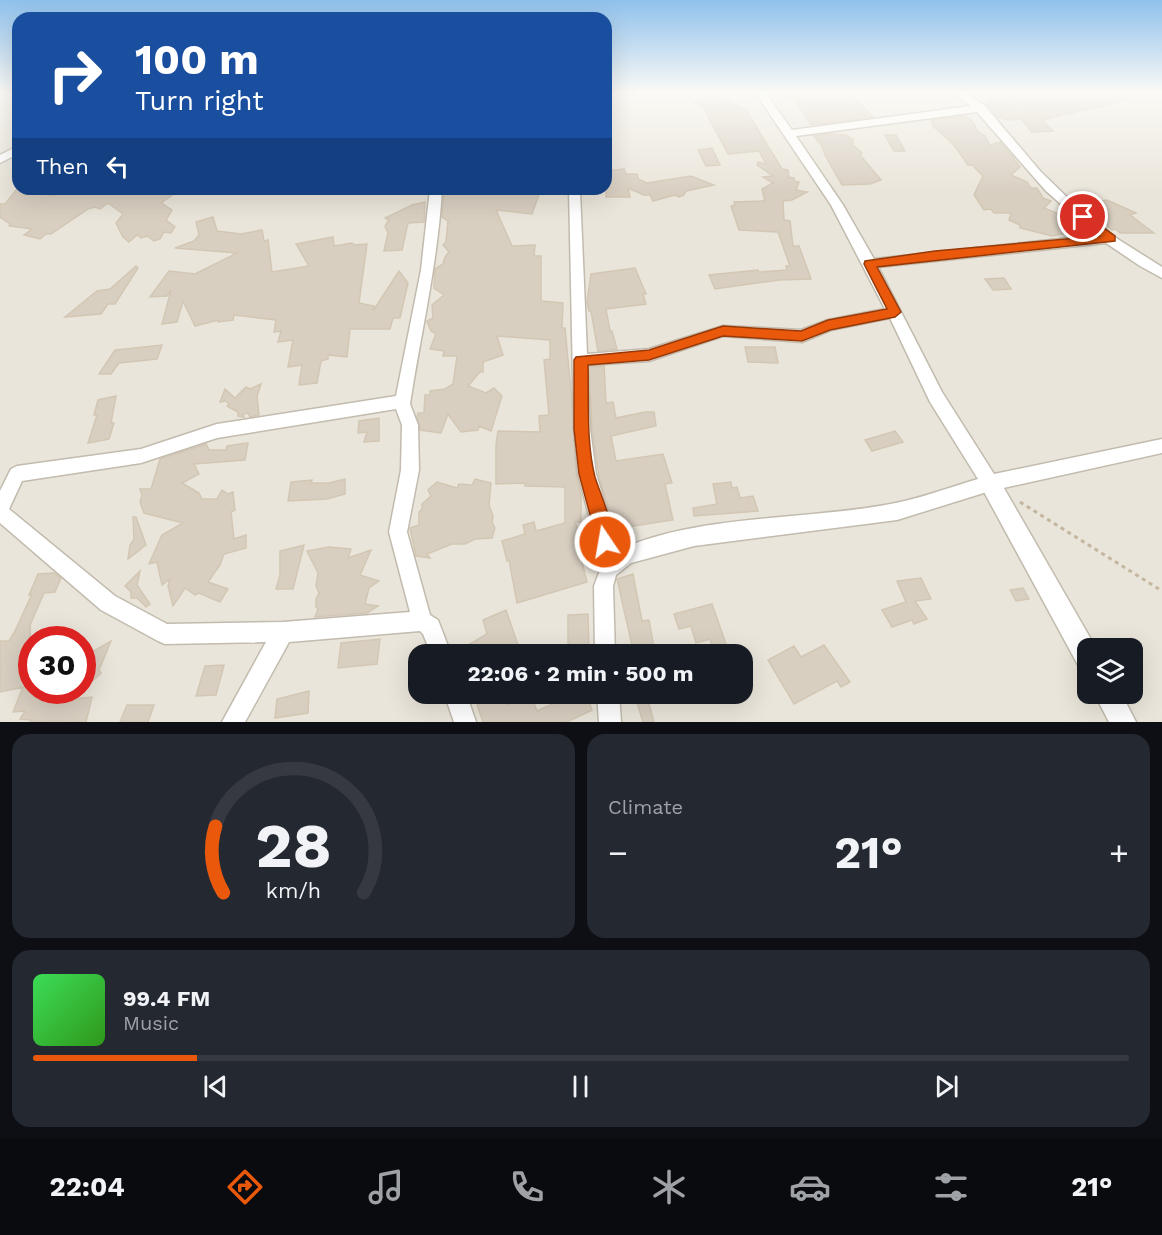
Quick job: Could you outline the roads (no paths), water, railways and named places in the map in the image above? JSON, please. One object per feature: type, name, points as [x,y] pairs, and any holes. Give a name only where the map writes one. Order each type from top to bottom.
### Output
[{"type":"street","points":[[782,126],[837,205],[895,312],[936,397],[990,483],[1077,638]]},
{"type":"street","points":[[788,134],[850,126]]},
{"type":"street","points":[[996,126],[1037,174],[1070,206],[1110,238],[1162,273]]},
{"type":"street","points":[[422,621],[398,532],[410,470],[410,425],[402,404],[435,226],[436,195]]},
{"type":"street","points":[[574,195],[582,429],[587,474],[605,542],[615,563]]},
{"type":"street","points":[[870,264],[935,255],[1110,238]]},
{"type":"street","points":[[581,360],[649,355],[723,331],[802,336],[828,325],[895,312]]},
{"type":"street","points":[[402,404],[396,402],[217,431],[141,456],[17,474],[0,510],[108,603],[165,634],[283,632],[422,621],[431,627],[437,644]]},
{"type":"street","points":[[604,644],[601,596],[608,569],[623,557],[648,548],[693,538],[886,513],[990,483],[1162,446]]},
{"type":"street","points":[[233,722],[283,632]]},
{"type":"street","points":[[459,704],[465,722]]},
{"type":"street","points":[[608,704],[609,722]]},
{"type":"street","points":[[1113,704],[1123,722]]}]
